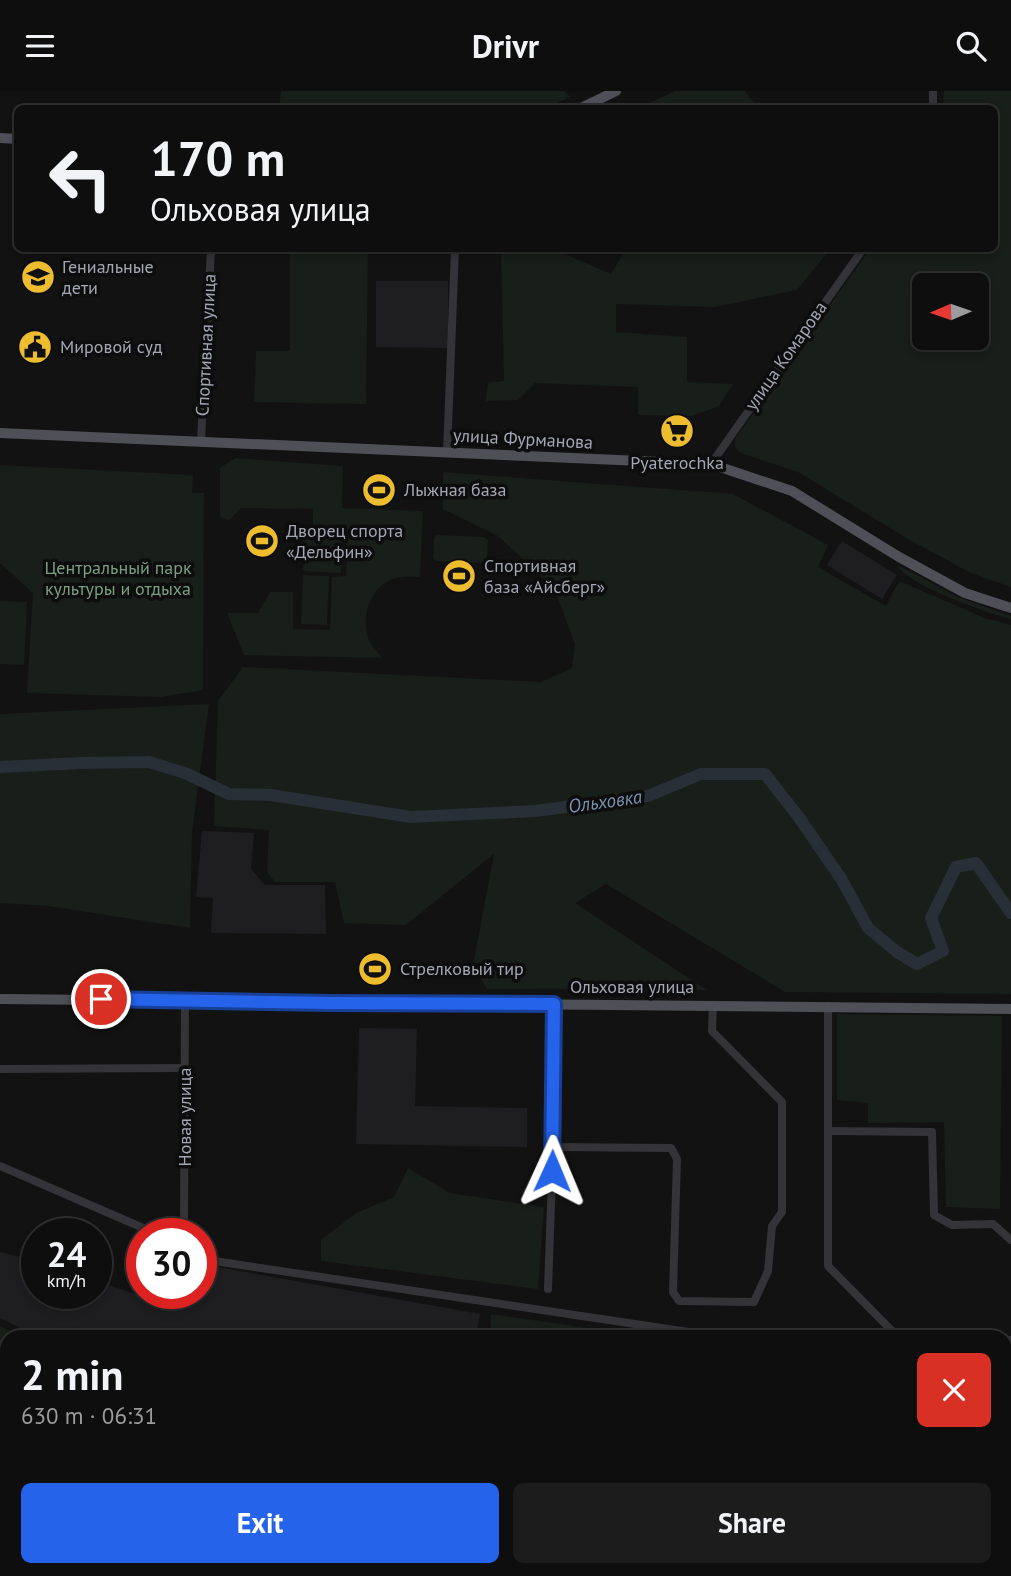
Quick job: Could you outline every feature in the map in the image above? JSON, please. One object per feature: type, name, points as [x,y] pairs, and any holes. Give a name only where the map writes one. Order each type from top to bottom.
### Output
[{"type":"main road","points":[[587,105],[616,91]]},
{"type":"main road","name":"улица Фурманова","points":[[0,433],[711,464],[792,491],[899,557],[965,593],[1011,608]]},
{"type":"main road","name":"Ольховая улица","points":[[0,999],[1011,1009]]},
{"type":"street","name":"Спортивная улица","points":[[201,442],[211,252]]},
{"type":"street","points":[[447,453],[455,252]]},
{"type":"street","name":"улица Комарова","points":[[711,464],[861,252]]},
{"type":"street","name":"Новая улица","points":[[184,1218],[185,1000]]},
{"type":"street","points":[[548,1289],[554,1004]]},
{"type":"street","points":[[553,1147],[671,1148],[677,1159],[673,1292],[679,1301],[754,1302],[768,1271],[772,1226],[782,1212],[782,1102],[712,1031],[713,1005]]},
{"type":"street","points":[[828,1006],[828,1266],[891,1330]]},
{"type":"street","points":[[0,1069],[185,1068]]},
{"type":"street","points":[[828,1131],[932,1132],[934,1215],[952,1225],[993,1223],[1011,1240]]},
{"type":"street","points":[[0,1166],[126,1220]]},
{"type":"street","points":[[217,1261],[675,1330]]},
{"type":"shaded area","points":[[376,281],[448,281],[448,348],[376,347]]},
{"type":"shaded area","points":[[842,541],[897,575],[882,599],[827,565]]},
{"type":"shaded area","points":[[202,831],[254,833],[251,869],[265,885],[325,885],[326,934],[211,933],[213,898],[196,897]]},
{"type":"shaded area","points":[[359,1028],[417,1029],[415,1106],[527,1108],[527,1147],[356,1144]]},
{"type":"shaded area","points":[[0,1252],[21,1257],[21,1309],[112,1309],[112,1286],[126,1291],[126,1309],[217,1309],[217,1267],[480,1314],[477,1330],[25,1330],[0,1318]]},
{"type":"green space","points":[[281,91],[564,91],[570,97],[552,105],[279,105]]},
{"type":"green space","points":[[675,91],[745,91],[756,105],[645,105]]},
{"type":"green space","points":[[944,91],[1011,91],[1011,587],[971,573],[908,539],[798,472],[741,453],[735,447],[735,439],[868,252],[998,252],[998,105],[943,105]]},
{"type":"green space","points":[[290,252],[368,252],[366,404],[254,402],[256,351],[290,351]]},
{"type":"green space","points":[[501,252],[560,252],[611,274],[624,252],[828,252],[797,290],[715,307],[616,304],[616,332],[687,337],[687,382],[733,384],[719,406],[692,416],[638,415],[638,387],[535,383],[518,400],[486,401],[488,383],[504,381]]},
{"type":"green space","points":[[235,458],[343,466],[342,508],[423,511],[420,577],[402,577],[384,583],[369,605],[367,631],[370,642],[382,658],[244,655],[227,613],[258,613],[270,592],[293,592],[293,629],[330,630],[332,577],[346,576],[348,529],[313,528],[313,509],[241,508],[229,520],[220,517],[220,468]]},
{"type":"green space","name":"Центральный парк культуры и отдыха","points":[[0,465],[193,475],[192,493],[204,493],[203,690],[160,697],[27,693],[33,593],[0,563]]},
{"type":"green space","points":[[443,472],[733,494],[828,545],[818,567],[886,606],[899,581],[985,618],[1011,625],[1011,994],[785,992],[606,884],[575,903],[707,990],[487,989],[473,965],[494,854],[406,925],[344,923],[335,882],[275,882],[267,872],[269,830],[214,826],[218,701],[243,667],[541,682],[572,668],[575,644],[554,588],[498,536],[443,509]]},
{"type":"green space","points":[[305,534],[342,535],[341,573],[303,571]]},
{"type":"green space","points":[[437,535],[484,537],[488,540],[487,560],[483,563],[436,561],[433,558],[434,538]]},
{"type":"green space","points":[[897,566],[958,597],[1011,616],[1011,619],[932,590]]},
{"type":"green space","points":[[303,575],[329,576],[327,625],[301,624]]},
{"type":"green space","points":[[0,601],[27,602],[24,665],[0,664]]},
{"type":"green space","points":[[209,704],[192,832],[190,928],[48,906],[0,903],[0,714]]},
{"type":"green space","points":[[837,1014],[1002,1016],[1000,1209],[946,1207],[944,1122],[868,1123],[868,1103],[837,1100]]},
{"type":"green space","points":[[408,1168],[450,1193],[544,1207],[538,1289],[321,1261],[321,1240],[356,1213],[394,1197]]},
{"type":"green space","points":[[491,1314],[603,1330],[490,1330]]},
{"type":"waterway","name":"Ольховка","points":[[0,767],[149,762],[185,773],[229,794],[271,795],[411,817],[535,811],[648,796],[701,774],[765,774],[842,880],[868,928],[897,952],[917,964],[943,951],[931,918],[956,867],[976,863],[1011,913]]},
{"type":"place","name":"Гениальные дети","points":[[38,277]]},
{"type":"place","name":"Мировой суд","points":[[35,347]]},
{"type":"place","name":"Pyaterochka","points":[[677,431]]},
{"type":"place","name":"Лыжная база","points":[[379,490]]},
{"type":"place","name":"Дворец спорта «Дельфин»","points":[[262,541]]},
{"type":"place","name":"Спортивная база «Айсберг»","points":[[459,576]]},
{"type":"place","name":"Стрелковый тир","points":[[375,969]]},
{"type":"route","points":[[101,999],[554,1004],[552,1171]]}]
